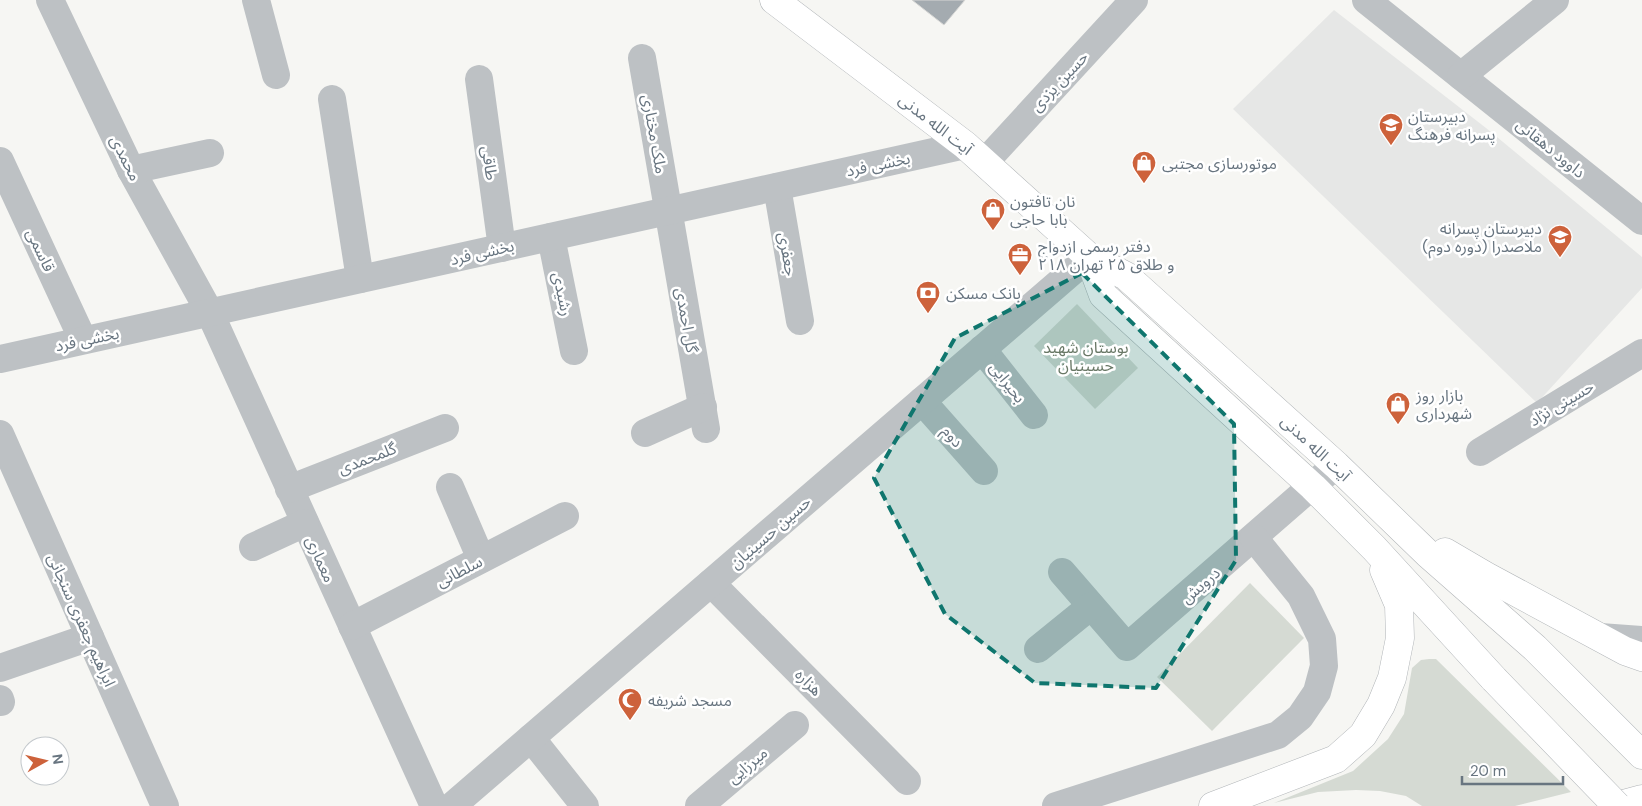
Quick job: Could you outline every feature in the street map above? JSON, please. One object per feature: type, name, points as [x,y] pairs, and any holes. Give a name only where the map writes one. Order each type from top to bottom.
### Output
[{"type":"main road","name":"آیت الله مدنی","points":[[774,0],[975,153],[1089,257],[1126,276],[1336,466],[1428,554],[1535,648],[1642,755]]},
{"type":"main road","name":"آیت الله مدنی","points":[[1089,257],[1102,295],[1313,487],[1374,548],[1541,729],[1617,806]]},
{"type":"main road","points":[[1213,806],[1336,759],[1363,736],[1381,705],[1392,678],[1400,638],[1399,605],[1374,548],[1397,524],[1486,576],[1600,638],[1625,651],[1642,657]]},
{"type":"main road","points":[[1617,806],[1642,799]]},
{"type":"street","points":[[256,0],[276,75]]},
{"type":"street","name":"حسین یزدی","points":[[975,153],[1134,0]]},
{"type":"street","name":"داوود دهقانی","points":[[1366,0],[1642,221]]},
{"type":"street","points":[[1461,76],[1555,0]]},
{"type":"street","name":"محمدی","points":[[53,1],[131,170],[210,312]]},
{"type":"street","name":"ملک مختاری","points":[[642,58],[668,211]]},
{"type":"street","name":"طاقی","points":[[479,79],[502,248]]},
{"type":"street","points":[[332,99],[360,279]]},
{"type":"street","points":[[131,170],[210,153]]},
{"type":"street","name":"بخشی فرد","points":[[0,359],[776,187],[975,153]]},
{"type":"street","name":"قاسمی","points":[[0,161],[83,340]]},
{"type":"street","name":"جعفری","points":[[776,187],[800,321]]},
{"type":"street","name":"گل احمدی","points":[[645,433],[704,418],[668,211]]},
{"type":"street","name":"رشیدی","points":[[551,237],[574,350]]},
{"type":"street","name":"حسین حسینیان","points":[[452,806],[1089,257]]},
{"type":"street","name":"معماری","points":[[210,312],[434,806]]},
{"type":"street","name":"بحیرایی","points":[[982,349],[1034,415]]},
{"type":"street","name":"حسینی نژاد","points":[[1480,452],[1642,353]]},
{"type":"street","name":"دوم","points":[[922,401],[984,472]]},
{"type":"street","name":"گلمحمدی","points":[[289,489],[445,428]]},
{"type":"street","name":"ابراهیم جعفری سنجانی","points":[[0,434],[165,806]]},
{"type":"street","name":"درویش","points":[[1062,572],[1127,647],[1336,466]]},
{"type":"street","points":[[450,487],[481,559]]},
{"type":"street","name":"سلطانی","points":[[352,626],[565,516]]},
{"type":"street","points":[[253,547],[305,522]]},
{"type":"street","points":[[1056,806],[1278,734],[1300,717],[1317,692],[1324,666],[1322,640],[1301,596],[1254,538]]},
{"type":"street","name":"هزاره","points":[[711,583],[906,781]]},
{"type":"street","points":[[1038,649],[1091,606]]},
{"type":"street","points":[[0,668],[90,637]]},
{"type":"street","points":[[1600,638],[1642,640]]},
{"type":"street","name":"میرزایی","points":[[699,806],[795,725]]},
{"type":"street","points":[[531,738],[586,806]]},
{"type":"highlighted area","points":[[1082,273],[1234,424],[1236,560],[1156,688],[1035,683],[945,614],[874,478],[955,338]]},
{"type":"shaded area","points":[[1334,10],[1486,128],[1642,257],[1642,288],[1537,403],[1233,109]]},
{"type":"green space","name":"بوستان شهید حسینیان","points":[[1077,304],[1138,368],[1095,409],[1034,346]]},
{"type":"green space","points":[[1250,583],[1304,638],[1212,731],[1157,677]]},
{"type":"green space","points":[[1436,659],[1571,792],[1515,806],[1422,806],[1406,796],[1380,791],[1356,790],[1318,792],[1274,803],[1353,771],[1388,739],[1404,714],[1412,668],[1421,660]]},
{"type":"building","points":[[912,0],[965,0],[944,25]]},
{"type":"place","name":"دبیرستان پسرانه فرهنگ","points":[[1391,146]]},
{"type":"place","name":"موتورسازی مجتبی","points":[[1144,184]]},
{"type":"place","name":"نان تافتون بابا حاجی","points":[[993,231]]},
{"type":"place","name":"دبيرستان پسرانه ملاصدرا (دوره دوم)","points":[[1560,258]]},
{"type":"place","name":"دفتر رسمی ازدواج ۲۱۸ و طلاق ۲۵ تهران","points":[[1020,276]]},
{"type":"place","name":"بانک مسکن","points":[[928,314]]},
{"type":"place","name":"بازار روز شهرداری","points":[[1398,425]]},
{"type":"place","name":"مسجد شریفه","points":[[630,721]]}]
